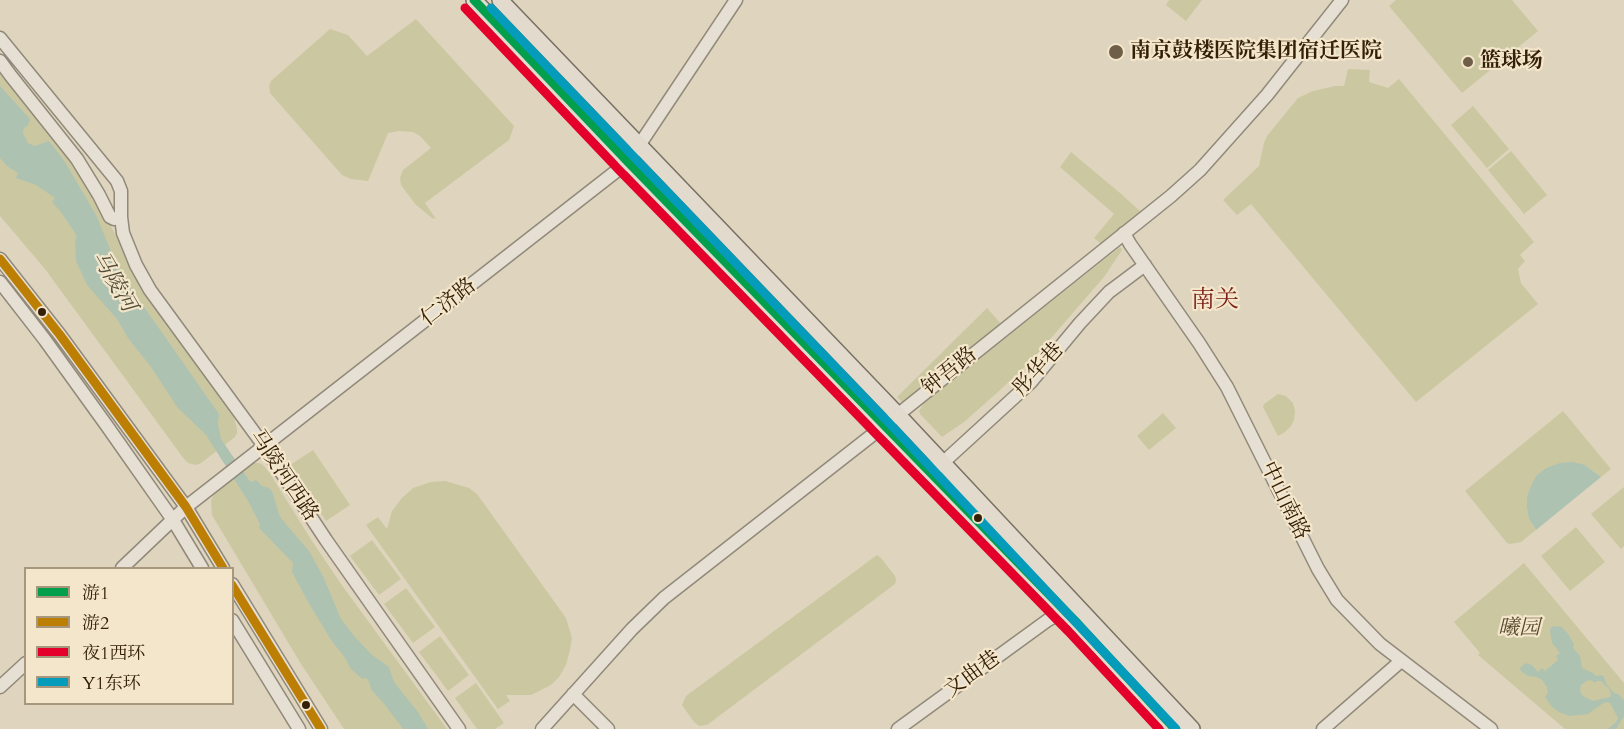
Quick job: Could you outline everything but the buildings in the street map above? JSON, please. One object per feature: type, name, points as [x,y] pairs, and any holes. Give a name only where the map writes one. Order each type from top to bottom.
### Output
[{"type":"main road","points":[[474,0],[628,162],[885,425],[937,468],[1070,607],[1192,729]]},
{"type":"main road","points":[[500,0],[898,415],[937,468]]},
{"type":"main road","points":[[1070,607],[1175,729]]},
{"type":"street","name":"仁济路","points":[[123,567],[186,507],[628,162],[736,0]]},
{"type":"street","name":"钟吾路","points":[[542,729],[632,629],[664,598],[898,415],[1171,196],[1200,170],[1267,94],[1342,0]]},
{"type":"street","name":"马陵河西路","points":[[0,38],[117,182],[121,191],[123,233],[136,266],[150,290],[264,447],[326,540],[459,729]]},
{"type":"street","points":[[0,61],[76,159],[110,217],[114,219],[121,217]]},
{"type":"street","name":"中山南路","points":[[1124,233],[1227,387],[1327,585],[1348,613],[1380,644],[1491,729]]},
{"type":"street","points":[[0,259],[60,335],[186,507],[222,567]]},
{"type":"street","name":"彤华巷","points":[[937,468],[1034,379],[1097,304],[1145,265]]},
{"type":"street","points":[[0,282],[57,357],[172,520],[201,567]]},
{"type":"street","points":[[234,587],[321,729]]},
{"type":"street","name":"文曲巷","points":[[898,729],[1048,620],[1070,607]]},
{"type":"street","points":[[234,623],[299,729]]},
{"type":"street","points":[[1323,729],[1401,661]]},
{"type":"street","points":[[0,687],[24,665]]},
{"type":"street","points":[[573,694],[608,729]]},
{"type":"green space","points":[[1169,0],[1202,0],[1186,21],[1166,5]]},
{"type":"green space","name":"篮球场","points":[[1396,0],[1512,0],[1538,31],[1462,93],[1389,6]]},
{"type":"green space","points":[[416,19],[514,126],[509,140],[425,203],[436,219],[415,204],[401,185],[400,178],[403,170],[431,148],[420,136],[413,132],[388,133],[368,181],[351,179],[342,175],[270,93],[269,86],[271,81],[330,29],[348,35],[367,56]]},
{"type":"green space","points":[[0,67],[73,160],[95,194],[140,284],[234,418],[237,429],[235,437],[201,463],[196,465],[184,459],[45,269],[0,216]]},
{"type":"green space","points":[[1348,69],[1370,70],[1369,82],[1388,88],[1399,79],[1534,242],[1520,255],[1525,261],[1518,269],[1521,283],[1538,304],[1416,402],[1251,204],[1237,215],[1223,200],[1259,166],[1267,136],[1298,98],[1313,91],[1344,86]]},
{"type":"green space","points":[[1473,106],[1509,149],[1487,168],[1451,125]]},
{"type":"green space","points":[[1511,151],[1547,195],[1524,214],[1488,170]]},
{"type":"green space","points":[[1071,152],[1141,212],[1101,244],[1094,238],[1114,214],[1060,167]]},
{"type":"green space","points":[[1120,247],[1122,250],[1104,277],[1032,360],[964,422],[942,437],[920,414],[919,411],[924,403]]},
{"type":"green space","points":[[987,308],[1003,326],[905,405],[897,397]]},
{"type":"green space","points":[[1278,394],[1286,396],[1293,403],[1295,411],[1291,426],[1278,436],[1263,407]]},
{"type":"green space","points":[[1563,411],[1611,469],[1601,477],[1585,465],[1527,509],[1529,519],[1536,530],[1521,542],[1507,543],[1465,491]]},
{"type":"green space","points":[[1163,413],[1176,428],[1149,450],[1137,436]]},
{"type":"green space","points":[[313,450],[350,505],[326,521],[290,465]]},
{"type":"green space","points":[[252,463],[262,464],[269,472],[341,584],[447,729],[344,729],[301,664],[212,515],[211,500],[215,493]]},
{"type":"green space","points":[[445,481],[469,488],[477,494],[566,618],[572,638],[566,665],[551,685],[531,695],[506,695],[510,701],[498,709],[366,525],[378,517],[387,529],[392,511],[413,488],[431,482]]},
{"type":"green space","points":[[1624,487],[1624,546],[1621,549],[1591,514]]},
{"type":"green space","points":[[1576,527],[1605,562],[1570,591],[1541,556]]},
{"type":"green space","points":[[372,540],[401,579],[379,595],[350,556]]},
{"type":"green space","points":[[877,555],[895,576],[895,584],[707,725],[699,726],[694,722],[682,705],[686,696]]},
{"type":"green space","name":"曦园","points":[[1524,563],[1624,683],[1624,729],[1565,729],[1478,655],[1480,653],[1454,622]]},
{"type":"green space","points":[[406,588],[435,627],[413,643],[384,604]]},
{"type":"green space","points":[[440,636],[469,675],[448,691],[419,652]]},
{"type":"green space","points":[[476,683],[504,723],[495,729],[477,729],[455,698]]},
{"type":"water","name":"马陵河","points":[[0,86],[30,119],[23,133],[28,143],[35,146],[49,141],[65,162],[96,215],[118,268],[219,414],[221,439],[249,480],[252,482],[256,480],[272,491],[280,517],[309,551],[323,576],[341,619],[371,654],[389,667],[394,682],[418,712],[428,729],[403,729],[371,689],[369,681],[366,678],[362,679],[350,668],[307,600],[292,572],[293,563],[259,528],[260,524],[248,501],[206,435],[177,407],[117,319],[87,285],[76,261],[75,239],[77,238],[52,202],[55,198],[36,185],[16,178],[18,173],[0,158]]},
{"type":"water","points":[[1573,462],[1585,465],[1601,477],[1536,530],[1529,519],[1527,497],[1536,476],[1546,468],[1560,463]]},
{"type":"water","points":[[1553,626],[1562,627],[1580,656],[1582,668],[1596,676],[1603,675],[1607,685],[1624,700],[1624,716],[1616,729],[1608,729],[1618,718],[1610,703],[1602,704],[1588,714],[1569,716],[1552,707],[1545,697],[1548,693],[1547,687],[1542,680],[1528,676],[1521,671],[1520,668],[1525,663],[1532,665],[1538,672],[1542,668],[1545,671],[1558,660],[1556,656],[1560,653],[1552,643],[1550,629]],"holes":[[[1591,680],[1595,683],[1601,681],[1609,689],[1610,697],[1593,701],[1583,696],[1580,691],[1581,685]]]},
{"type":"transit line","name":"游1","points":[[474,0],[628,162],[1077,623],[1175,729]]},
{"type":"transit line","name":"夜1西环","points":[[465,8],[619,170],[1068,631],[1159,729]]},
{"type":"transit line","name":"Y1东环","points":[[491,8],[889,423],[1176,729]]},
{"type":"transit line","name":"游2","points":[[0,259],[60,335],[186,507],[222,567]]},
{"type":"transit line","name":"游2","points":[[234,588],[321,729]]},
{"type":"place","name":"南京鼓楼医院集团宿迁医院","points":[[1116,52]]},
{"type":"place","name":"篮球场","points":[[1468,62]]},
{"type":"district","name":"南关","points":[[1215,301]]}]
